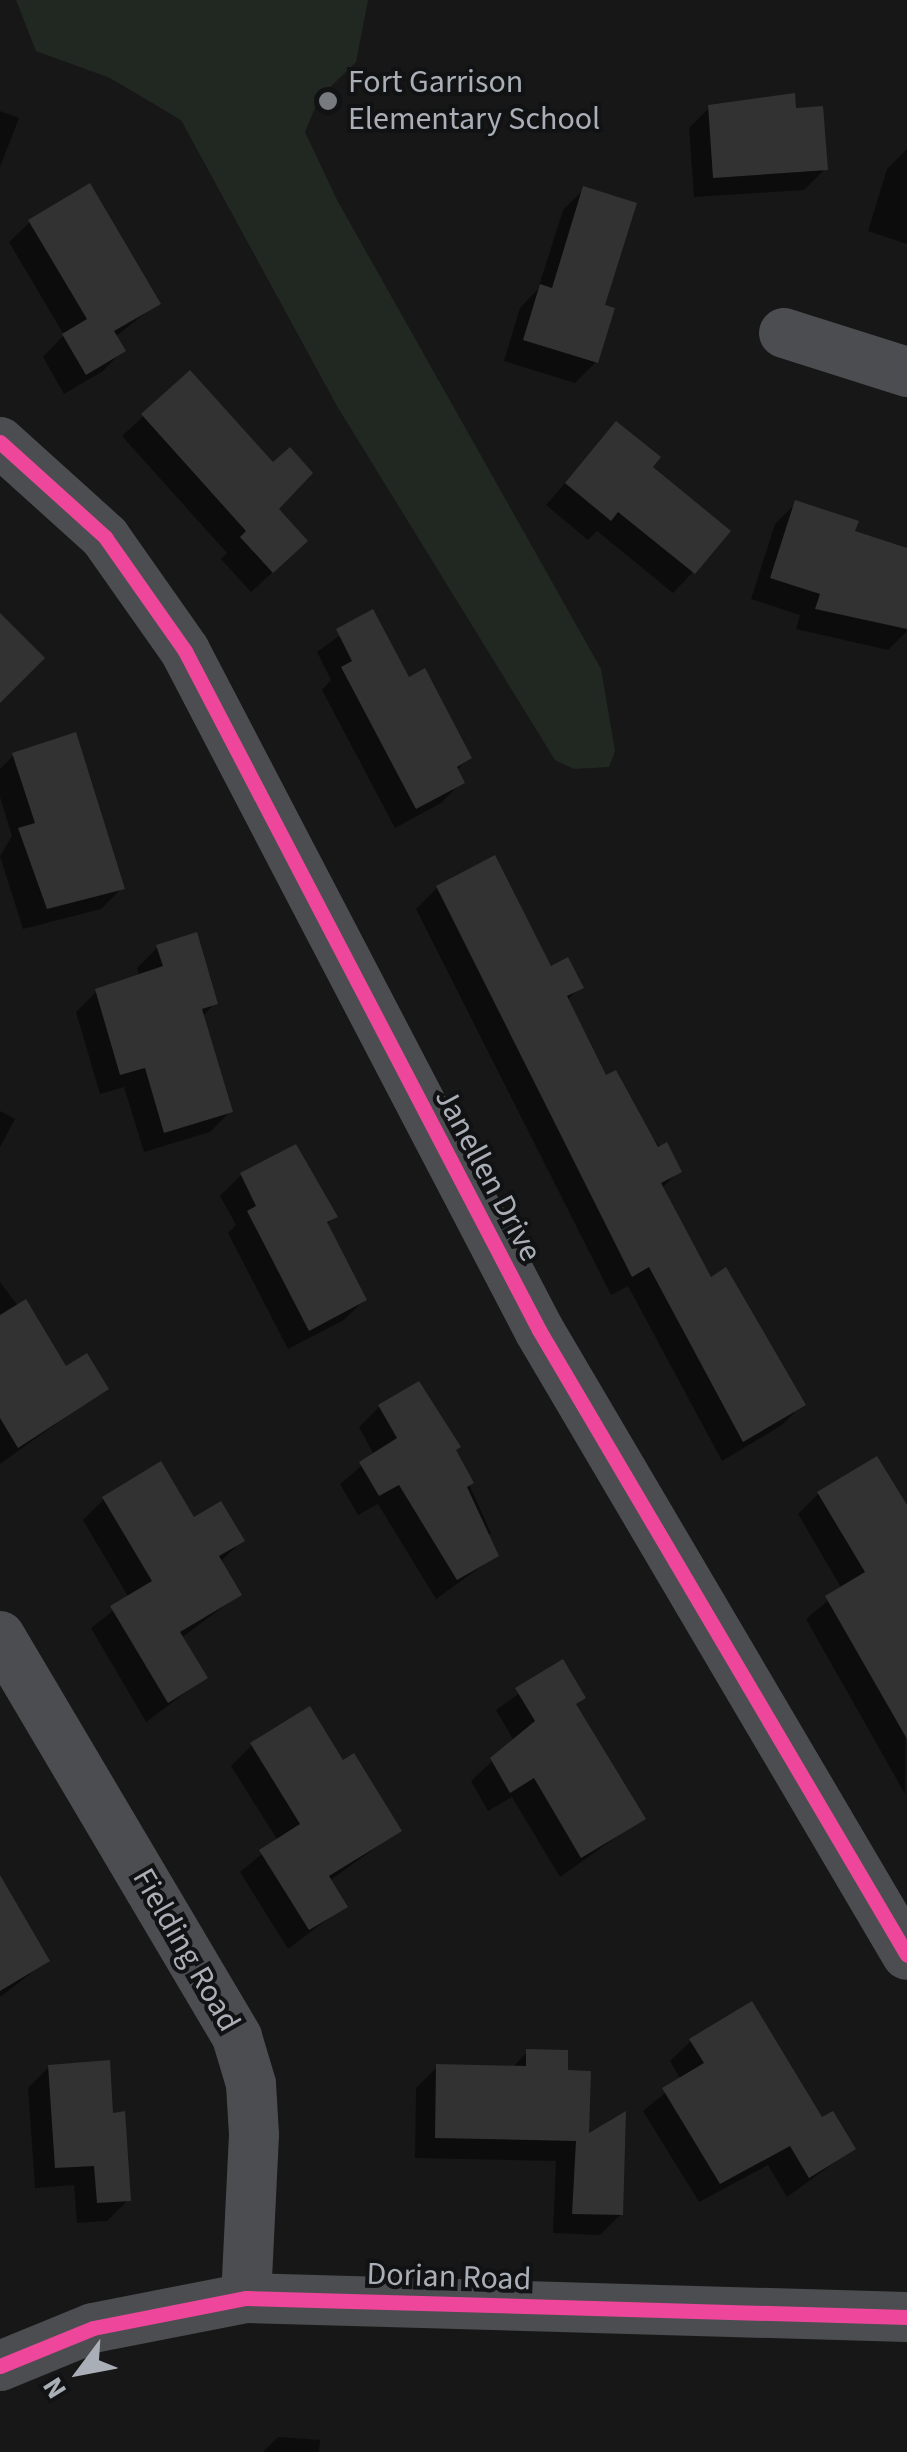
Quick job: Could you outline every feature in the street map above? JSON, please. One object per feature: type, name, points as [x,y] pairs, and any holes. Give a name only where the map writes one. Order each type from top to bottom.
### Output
[{"type":"street","points":[[784,333],[907,372]]},
{"type":"street","name":"Janellen Drive","points":[[0,442],[105,537],[185,651],[539,1330],[907,1955]]},
{"type":"street","name":"Fielding Road","points":[[0,1636],[238,2037],[251,2084],[254,2135],[246,2298]]},
{"type":"street","name":"Dorian Road","points":[[0,2366],[93,2328],[246,2298],[907,2317]]},
{"type":"shaded area","points":[[16,0],[368,0],[356,62],[319,98],[305,132],[337,200],[601,669],[615,751],[609,767],[574,769],[555,760],[337,406],[181,120],[110,78],[36,51]]},
{"type":"building","points":[[795,93],[796,108],[823,106],[828,170],[713,178],[708,105]]},
{"type":"building","points":[[90,183],[161,304],[114,331],[126,351],[86,375],[62,334],[87,319],[28,220]]},
{"type":"building","points":[[583,186],[637,203],[605,305],[615,308],[598,363],[523,340],[540,284],[552,288]]},
{"type":"building","points":[[190,370],[273,462],[290,447],[313,473],[279,509],[308,541],[273,573],[240,537],[246,531],[141,414]]},
{"type":"building","points":[[616,421],[661,457],[653,467],[731,531],[695,574],[618,512],[611,521],[565,483]]},
{"type":"building","points":[[795,500],[859,521],[855,531],[907,548],[907,629],[815,609],[820,594],[770,578]]},
{"type":"building","points":[[373,609],[409,677],[425,668],[472,758],[457,767],[465,783],[416,809],[341,667],[352,661],[336,629]]},
{"type":"building","points":[[0,613],[45,658],[0,703]]},
{"type":"building","points":[[76,732],[125,889],[47,909],[18,828],[35,823],[12,753]]},
{"type":"building","points":[[495,855],[551,966],[568,957],[584,988],[567,996],[606,1075],[616,1070],[658,1147],[667,1142],[682,1172],[661,1183],[711,1277],[726,1267],[806,1405],[743,1442],[649,1267],[632,1277],[436,886]]},
{"type":"building","points":[[197,932],[218,1004],[202,1009],[233,1112],[164,1133],[145,1068],[120,1075],[95,989],[163,966],[156,945]]},
{"type":"building","points":[[296,1144],[338,1217],[327,1222],[367,1300],[309,1331],[247,1211],[256,1206],[240,1173]]},
{"type":"building","points":[[26,1299],[66,1366],[87,1353],[109,1389],[18,1448],[0,1418],[0,1315]]},
{"type":"building","points":[[419,1381],[461,1447],[456,1450],[474,1483],[467,1487],[499,1556],[457,1580],[399,1485],[379,1496],[359,1462],[397,1438],[378,1405]]},
{"type":"building","points":[[877,1456],[907,1505],[907,1739],[825,1596],[865,1572],[817,1492]]},
{"type":"building","points":[[161,1461],[194,1517],[221,1501],[245,1541],[219,1556],[242,1595],[180,1632],[208,1678],[168,1703],[110,1606],[152,1581],[102,1497]]},
{"type":"building","points":[[563,1659],[586,1698],[576,1704],[646,1819],[581,1858],[534,1778],[510,1793],[490,1758],[535,1721],[515,1688]]},
{"type":"building","points":[[310,1706],[343,1760],[354,1753],[402,1831],[329,1876],[348,1907],[309,1930],[259,1850],[300,1824],[250,1743]]},
{"type":"building","points":[[0,1875],[50,1961],[0,1991]]},
{"type":"building","points":[[752,2001],[822,2117],[833,2111],[856,2149],[809,2178],[790,2146],[720,2184],[662,2088],[704,2063],[689,2039]]},
{"type":"building","points":[[526,2049],[568,2050],[568,2070],[591,2071],[589,2133],[626,2111],[623,2215],[572,2214],[576,2141],[435,2138],[436,2064],[526,2066]]},
{"type":"building","points":[[110,2060],[113,2113],[125,2111],[131,2201],[97,2203],[94,2166],[55,2168],[48,2065]]},
{"type":"cycle path","points":[[0,442],[105,537],[185,651],[539,1330],[907,1955]]},
{"type":"cycle path","points":[[0,2366],[93,2328],[246,2298],[907,2317]]},
{"type":"place","name":"Fort Garrison Elementary School","points":[[328,101]]}]
